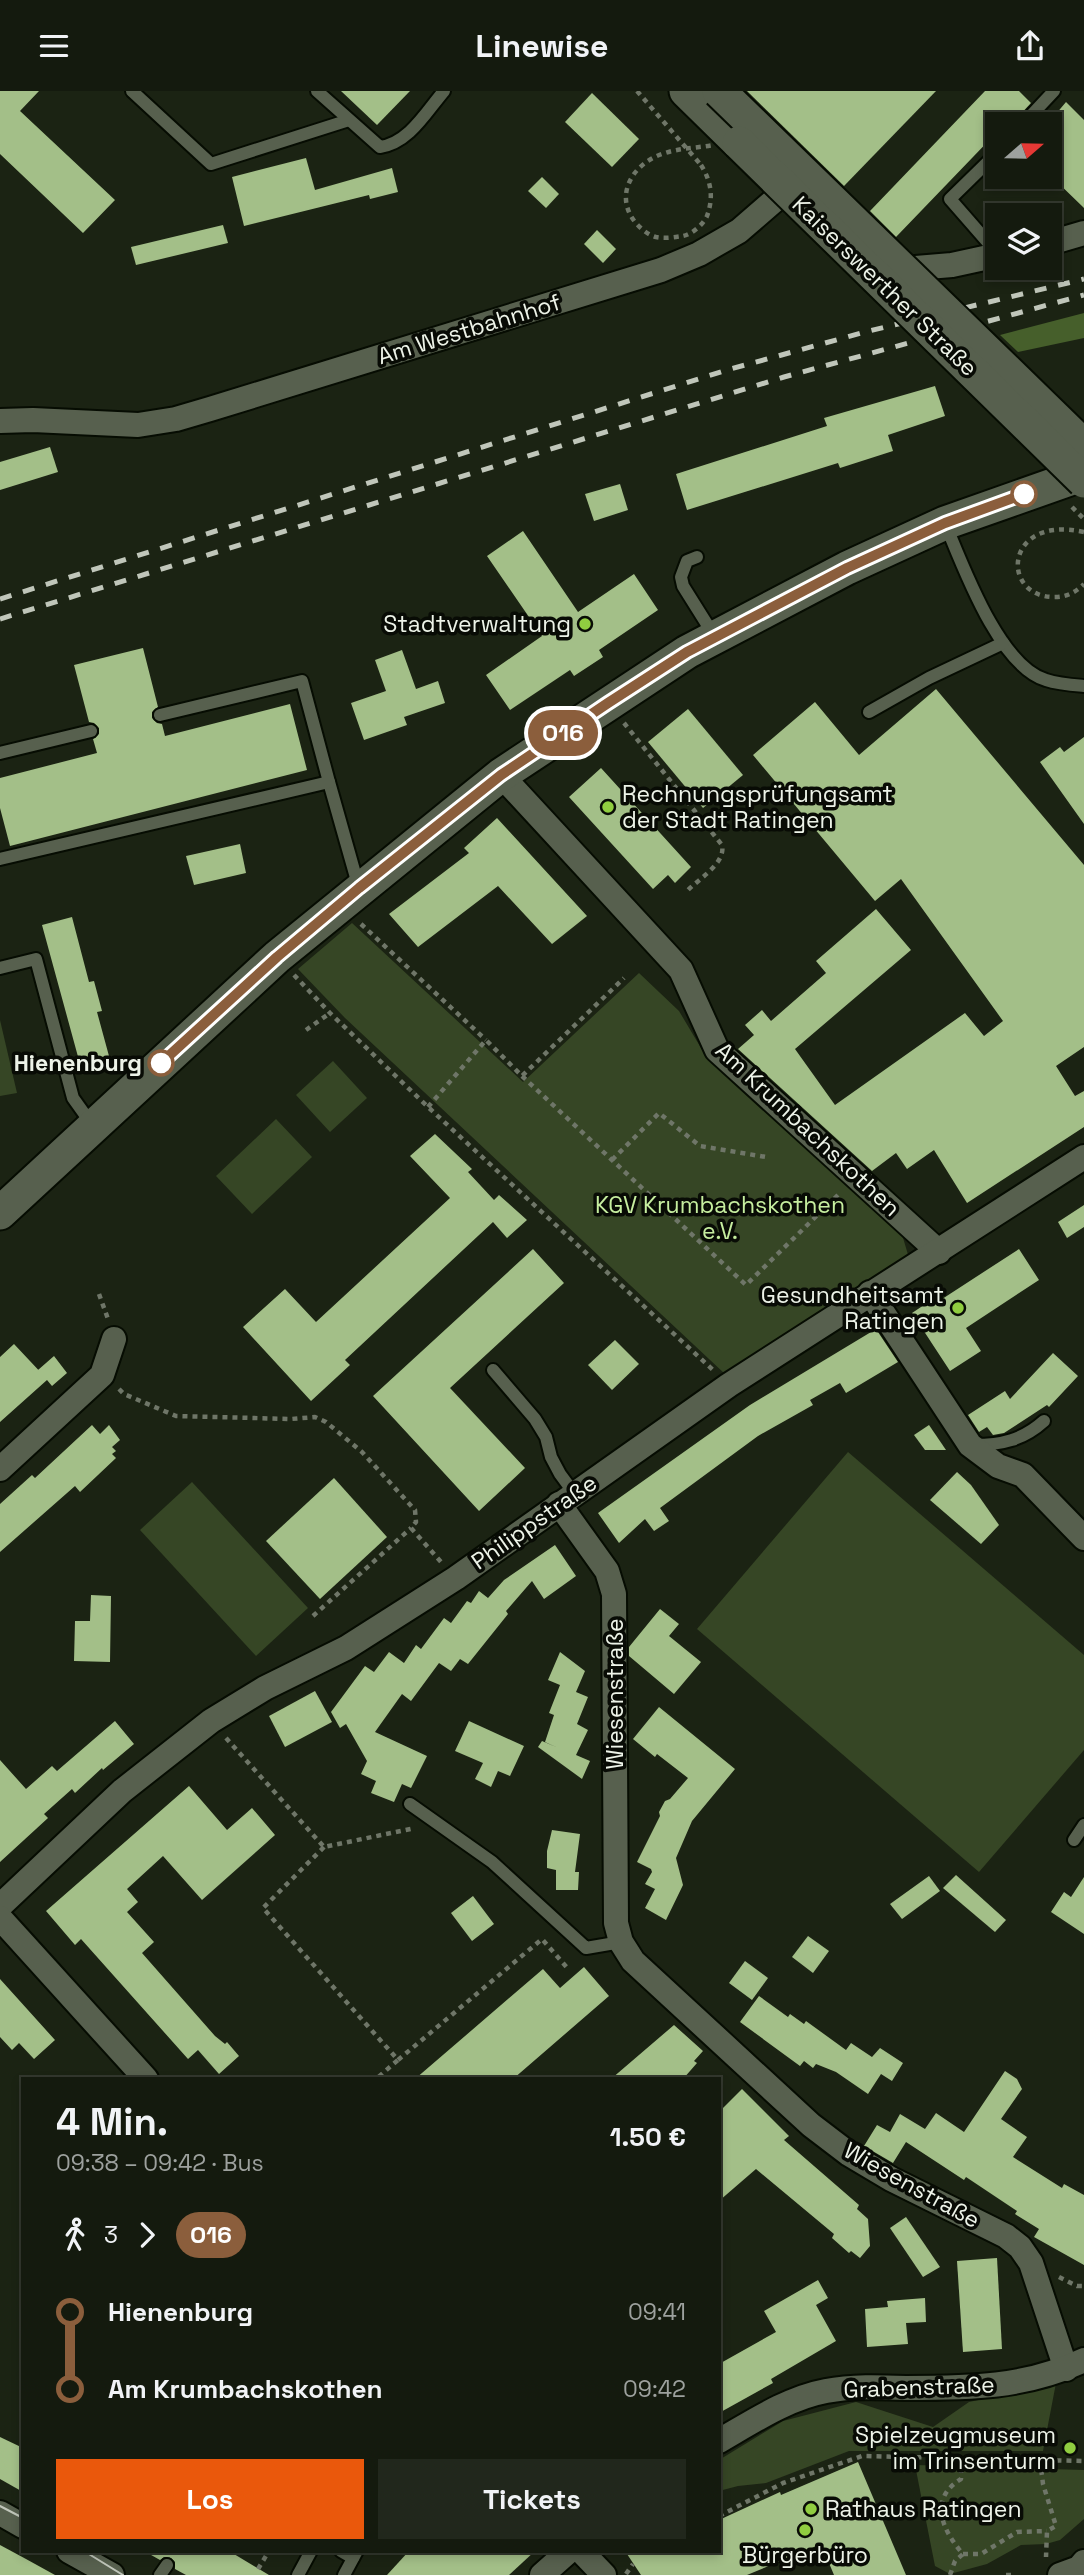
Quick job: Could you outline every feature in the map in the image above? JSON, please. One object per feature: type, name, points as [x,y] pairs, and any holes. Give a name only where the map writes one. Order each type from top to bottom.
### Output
[{"type":"main road","name":"Kaiserswerther Straße","points":[[708,92],[1084,446]]},
{"type":"main road","name":"Kaiserswerther Straße","points":[[708,92],[1084,481]]},
{"type":"main road","points":[[0,1213],[277,957],[501,775],[687,652],[847,568],[945,523],[1084,474]]},
{"type":"street","points":[[708,92],[791,186],[879,271],[952,265],[985,257]]},
{"type":"street","name":"Am Westbahnhof","points":[[0,421],[138,425],[176,419],[210,409],[661,270],[699,254],[739,231],[791,186]]},
{"type":"street","points":[[1062,239],[1084,233]]},
{"type":"street","name":"Am Krumbachskothen","points":[[501,775],[681,970],[717,1050],[939,1252]]},
{"type":"street","name":"Philippstraße","points":[[0,1906],[122,1791],[211,1721],[265,1688],[346,1648],[456,1578],[729,1385],[1084,1157]]},
{"type":"street","points":[[870,1293],[970,1445],[999,1467],[1023,1475],[1084,1538]]},
{"type":"street","points":[[0,1469],[102,1375],[114,1339]]},
{"type":"street","name":"Wiesenstraße","points":[[566,1498],[607,1571],[614,1594],[616,1923],[621,1942],[633,1961],[811,2125],[849,2154],[891,2179],[1006,2236],[1020,2247],[1031,2263],[1075,2365]]},
{"type":"street","points":[[0,1919],[144,2077]]},
{"type":"street","name":"Grabenstraße","points":[[721,2440],[793,2402],[823,2391],[853,2388],[965,2388],[1016,2384],[1075,2365]]},
{"type":"street","points":[[0,2513],[21,2525]]},
{"type":"street","points":[[73,2553],[112,2575]]},
{"type":"street","points":[[542,2575],[567,2553]]},
{"type":"street","points":[[583,2553],[604,2575]]},
{"type":"street","points":[[1053,2570],[1080,2568],[1084,2562]]},
{"type":"lane","points":[[132,91],[211,164],[349,120]]},
{"type":"lane","points":[[317,91],[380,147],[402,140],[444,91]]},
{"type":"lane","points":[[1034,112],[1054,91]]},
{"type":"lane","points":[[985,165],[950,199],[985,239]]},
{"type":"lane","points":[[945,523],[976,595],[1008,650],[1044,680],[1084,686]]},
{"type":"lane","points":[[696,557],[687,561],[681,577],[683,586],[715,637]]},
{"type":"lane","points":[[869,712],[929,678],[1003,643]]},
{"type":"lane","points":[[160,715],[302,681],[328,782],[349,896]]},
{"type":"lane","points":[[0,753],[91,731]]},
{"type":"lane","points":[[0,859],[328,782]]},
{"type":"lane","points":[[0,968],[36,959],[73,1098],[93,1126]]},
{"type":"lane","points":[[493,1370],[547,1437],[551,1457],[560,1474],[566,1498]]},
{"type":"lane","points":[[970,1445],[1002,1445],[1032,1432],[1044,1421]]},
{"type":"lane","points":[[410,1804],[492,1862],[586,1948],[621,1942]]},
{"type":"lane","points":[[1074,1840],[1084,1825]]},
{"type":"lane","points":[[298,2575],[310,2553]]},
{"type":"lane","points":[[344,2575],[355,2555]]},
{"type":"path","points":[[637,91],[701,165],[710,179],[711,200],[706,219],[690,234],[671,238],[656,237],[640,228],[627,211],[626,185],[637,168],[665,152],[713,145]]},
{"type":"path","points":[[1084,532],[1053,529],[1038,533],[1027,541],[1018,566],[1021,580],[1031,591],[1044,597],[1061,597],[1075,592],[1084,584]]},
{"type":"path","points":[[608,703],[722,845],[724,853],[720,861],[688,890]]},
{"type":"path","points":[[349,896],[522,1076],[746,1285],[857,1177]]},
{"type":"path","points":[[277,957],[330,1013],[428,1107],[729,1385]]},
{"type":"path","points":[[522,1076],[624,978]]},
{"type":"path","points":[[306,1030],[330,1013]]},
{"type":"path","points":[[428,1107],[486,1040]]},
{"type":"path","points":[[612,1160],[659,1113],[699,1146],[766,1157]]},
{"type":"path","points":[[102,1375],[124,1394],[176,1416],[291,1419],[315,1416],[362,1452],[415,1510],[416,1522],[411,1528],[313,1616]]},
{"type":"path","points":[[411,1528],[456,1578]]},
{"type":"path","points":[[211,1721],[324,1847]]},
{"type":"path","points":[[398,2060],[263,1907],[324,1847],[436,1823]]},
{"type":"path","points":[[378,2077],[542,1940],[569,1970]]},
{"type":"path","points":[[721,2515],[783,2483],[862,2456],[1084,2461]]},
{"type":"path","points":[[961,2458],[961,2479],[952,2484],[943,2496],[939,2509],[963,2554]]},
{"type":"path","points":[[950,2575],[955,2561],[963,2554],[981,2554],[1017,2532],[1047,2531],[1056,2526],[1043,2484],[1040,2460]]},
{"type":"path","points":[[1047,2531],[1053,2570]]},
{"type":"path","points":[[258,2569],[268,2553]]},
{"type":"path","points":[[625,2575],[633,2564]]},
{"type":"path","points":[[1006,2575],[1012,2575]]},
{"type":"green space","points":[[1084,313],[1084,338],[1018,352],[1000,335]]},
{"type":"green space","name":"KGV Krumbachskothen e.V.","points":[[352,923],[523,1082],[639,973],[679,1011],[704,1053],[901,1231],[909,1258],[725,1374],[345,1018],[298,969]]},
{"type":"green space","points":[[0,1020],[17,1093],[0,1096]]},
{"type":"green space","points":[[333,1061],[367,1098],[330,1132],[296,1095]]},
{"type":"green space","points":[[276,1119],[312,1157],[252,1214],[216,1176]]},
{"type":"green space","points":[[848,1452],[1084,1655],[1084,1750],[979,1872],[697,1629]]},
{"type":"green space","points":[[192,1482],[308,1608],[256,1656],[140,1530]]},
{"type":"green space","points":[[1056,2383],[1043,2451],[849,2451],[766,2483],[721,2490],[721,2459],[783,2421],[856,2402],[933,2427],[969,2402]]},
{"type":"green space","points":[[915,2465],[1084,2470],[1084,2519],[1060,2540],[1046,2544],[1021,2545],[987,2564],[950,2574],[935,2566]]},
{"type":"building","points":[[0,91],[39,91],[20,111],[115,200],[83,233],[0,154]]},
{"type":"building","points":[[341,91],[410,91],[377,125]]},
{"type":"building","points":[[747,91],[936,91],[844,186]]},
{"type":"building","points":[[985,91],[1019,91],[1031,103],[1023,112],[985,112],[985,145],[896,237],[870,211]]},
{"type":"building","points":[[592,93],[639,139],[612,167],[565,122]]},
{"type":"building","points":[[1066,102],[1084,120],[1084,208],[1062,187],[1062,112],[1058,112]]},
{"type":"building","points":[[306,158],[315,190],[392,168],[398,192],[370,199],[369,195],[244,226],[232,177]]},
{"type":"building","points":[[542,177],[559,194],[546,208],[528,191]]},
{"type":"building","points":[[223,225],[228,243],[136,265],[131,247]]},
{"type":"building","points":[[597,230],[616,249],[603,263],[584,244]]},
{"type":"building","points":[[935,386],[945,416],[888,435],[893,451],[840,468],[838,463],[687,510],[676,474],[827,426],[824,418]]},
{"type":"building","points":[[50,447],[58,472],[0,490],[0,462]]},
{"type":"building","points":[[620,484],[628,510],[594,521],[585,494]]},
{"type":"building","name":"Stadtverwaltung","points":[[523,531],[578,612],[634,574],[658,610],[599,650],[603,657],[574,676],[570,670],[510,710],[486,675],[542,636],[487,556]]},
{"type":"building","points":[[143,648],[158,707],[152,712],[152,718],[162,724],[165,736],[290,704],[307,770],[10,846],[0,808],[0,778],[97,753],[93,739],[99,734],[99,728],[89,722],[74,665]]},
{"type":"building","points":[[402,650],[416,689],[438,681],[445,703],[404,717],[407,725],[364,740],[351,703],[386,691],[375,660]]},
{"type":"building","points":[[936,689],[1084,865],[1084,1047],[1056,1066],[1075,1096],[1084,1091],[1084,1127],[967,1203],[934,1150],[907,1169],[896,1153],[872,1171],[738,1049],[754,1035],[745,1025],[762,1010],[771,1021],[826,973],[816,961],[876,909],[911,950],[795,1049],[835,1105],[965,1013],[984,1036],[1003,1021],[901,879],[875,901],[753,755],[815,702],[859,755]]},
{"type":"building","points":[[688,709],[743,775],[703,808],[648,742]]},
{"type":"building","points":[[1084,737],[1084,824],[1040,762],[1060,747],[1064,752]]},
{"type":"building","points":[[601,768],[691,867],[675,883],[668,875],[653,889],[569,797]]},
{"type":"building","points":[[497,818],[587,916],[552,944],[498,886],[418,947],[389,914],[469,853],[464,848]]},
{"type":"building","points":[[240,844],[246,873],[194,885],[186,856]]},
{"type":"building","points":[[72,917],[89,982],[94,981],[102,1011],[97,1012],[109,1056],[80,1064],[42,925]]},
{"type":"building","points":[[435,1134],[472,1169],[468,1172],[494,1200],[499,1195],[527,1220],[507,1238],[493,1222],[345,1360],[350,1365],[311,1401],[243,1327],[285,1289],[316,1322],[450,1198],[410,1156]]},
{"type":"building","points":[[1084,1205],[1084,1227],[1067,1238],[1058,1222]]},
{"type":"building","points":[[533,1249],[564,1283],[450,1388],[525,1468],[479,1511],[373,1396]]},
{"type":"building","name":"Gesundheitsamt Ratingen","points":[[1019,1249],[1039,1280],[966,1328],[981,1351],[950,1371],[912,1313],[933,1299],[936,1303]]},
{"type":"building","points":[[876,1329],[898,1362],[846,1393],[840,1383],[810,1400],[813,1405],[758,1436],[660,1508],[669,1521],[654,1531],[645,1519],[619,1543],[598,1513],[750,1405]]},
{"type":"building","points":[[615,1340],[639,1364],[612,1390],[588,1365]]},
{"type":"building","points":[[14,1344],[38,1370],[54,1356],[67,1373],[52,1386],[47,1380],[0,1422],[0,1357]]},
{"type":"building","points":[[1053,1353],[1078,1376],[1049,1407],[1047,1405],[1004,1433],[993,1435],[987,1427],[979,1432],[968,1415],[1005,1391],[1010,1399]]},
{"type":"building","points":[[92,1425],[100,1434],[109,1425],[120,1440],[112,1447],[116,1451],[112,1454],[116,1458],[80,1492],[75,1486],[0,1552],[0,1504],[32,1475],[35,1478]]},
{"type":"building","points":[[929,1425],[946,1450],[925,1450],[914,1435]]},
{"type":"building","points":[[957,1472],[971,1485],[999,1525],[981,1544],[930,1500]]},
{"type":"building","points":[[334,1478],[387,1537],[320,1599],[266,1541]]},
{"type":"building","points":[[555,1545],[576,1576],[544,1599],[532,1581],[506,1611],[508,1614],[468,1664],[460,1659],[451,1671],[439,1663],[411,1701],[402,1694],[375,1732],[427,1756],[411,1788],[402,1784],[394,1802],[371,1793],[376,1781],[361,1774],[367,1761],[346,1724],[340,1728],[331,1712],[365,1666],[374,1672],[389,1652],[404,1663],[416,1645],[421,1649],[444,1618],[451,1623],[467,1601],[471,1603],[479,1591],[488,1598],[504,1580]]},
{"type":"building","points":[[91,1595],[111,1596],[110,1662],[74,1661],[75,1621],[90,1621]]},
{"type":"building","points":[[660,1609],[679,1624],[669,1636],[701,1662],[674,1694],[629,1656],[629,1647]]},
{"type":"building","points":[[560,1652],[585,1671],[576,1692],[588,1697],[577,1724],[588,1730],[576,1755],[590,1761],[582,1779],[538,1747],[542,1741],[556,1747],[545,1742],[554,1715],[549,1713],[560,1685],[548,1680]]},
{"type":"building","points":[[315,1691],[332,1722],[285,1747],[269,1716]]},
{"type":"building","points":[[659,1707],[735,1769],[692,1821],[676,1858],[683,1885],[666,1920],[645,1908],[655,1889],[645,1884],[651,1869],[637,1862],[665,1801],[670,1799],[688,1778],[633,1739]]},
{"type":"building","points":[[115,1721],[134,1744],[75,1793],[72,1789],[44,1814],[48,1818],[0,1862],[0,1760],[26,1789],[52,1766],[57,1771]]},
{"type":"building","points":[[469,1721],[524,1746],[510,1776],[498,1771],[491,1787],[475,1779],[483,1763],[455,1751]]},
{"type":"building","points":[[189,1786],[227,1830],[252,1808],[275,1835],[202,1900],[163,1856],[127,1889],[138,1902],[127,1912],[154,1942],[142,1953],[215,2036],[225,2044],[227,2042],[239,2056],[219,2074],[198,2050],[188,2059],[81,1939],[75,1945],[46,1911]]},
{"type":"building","points":[[552,1830],[580,1834],[575,1872],[579,1872],[578,1890],[556,1890],[556,1870],[547,1868],[547,1851]]},
{"type":"building","points":[[956,1875],[1006,1920],[995,1932],[943,1888]]},
{"type":"building","points":[[929,1876],[940,1891],[902,1919],[890,1904]]},
{"type":"building","points":[[1084,1877],[1084,1934],[1051,1912],[1064,1892],[1071,1897]]},
{"type":"building","points":[[473,1896],[494,1924],[472,1941],[451,1913]]},
{"type":"building","points":[[808,1936],[829,1951],[813,1973],[792,1957]]},
{"type":"building","points":[[745,1961],[768,1978],[752,2000],[729,1983]]},
{"type":"building","points":[[584,1967],[609,1996],[515,2077],[417,2077],[543,1969],[560,1988]]},
{"type":"building","points":[[0,1979],[55,2040],[34,2059],[19,2043],[12,2050],[0,2037]]},
{"type":"building","points":[[759,1996],[788,2017],[790,2014],[804,2024],[806,2021],[846,2050],[851,2043],[872,2057],[880,2048],[903,2063],[892,2081],[881,2074],[868,2094],[836,2072],[816,2064],[813,2068],[804,2061],[800,2066],[740,2022]]},
{"type":"building","points":[[674,2025],[703,2051],[685,2077],[613,2077]]},
{"type":"building","points":[[1005,2071],[1017,2079],[1022,2089],[1001,2119],[1027,2137],[1013,2157],[1062,2188],[1064,2184],[1084,2195],[1084,2265],[1034,2237],[1039,2229],[1015,2214],[1017,2211],[906,2142],[893,2163],[864,2146],[877,2125],[890,2132],[900,2114],[925,2129],[936,2113],[964,2132]]},
{"type":"building","points":[[742,2089],[789,2136],[784,2140],[859,2205],[857,2209],[868,2219],[870,2246],[860,2258],[851,2251],[849,2253],[832,2238],[834,2234],[756,2169],[721,2199],[721,2110]]},
{"type":"building","points":[[906,2217],[940,2267],[923,2277],[890,2228]]},
{"type":"building","points":[[997,2258],[1002,2349],[963,2352],[957,2261]]},
{"type":"building","points":[[818,2280],[828,2298],[816,2305],[836,2341],[771,2379],[773,2383],[721,2412],[721,2363],[776,2332],[764,2311]]},
{"type":"building","points":[[925,2298],[926,2322],[906,2323],[908,2344],[867,2347],[865,2309],[888,2307],[887,2301]]},
{"type":"building","points":[[0,2437],[21,2447],[21,2491],[0,2479]]},
{"type":"building","name":"Rathaus Ratingen","points":[[858,2462],[906,2575],[834,2575],[821,2544],[747,2575],[641,2575],[626,2553],[721,2553],[721,2519],[780,2492],[781,2495]]},
{"type":"building","points":[[0,2545],[26,2559],[55,2575],[0,2575]]},
{"type":"building","points":[[148,2553],[232,2553],[269,2575],[186,2575],[175,2569],[175,2562],[171,2558],[164,2557],[160,2560]]},
{"type":"building","points":[[407,2553],[533,2553],[509,2575],[387,2575]]},
{"type":"tram line","points":[[0,2506],[21,2517]]},
{"type":"tram line","points":[[87,2553],[123,2575]]},
{"type":"railway","points":[[0,599],[727,370],[865,332],[1084,279]]},
{"type":"railway","points":[[0,619],[784,377],[1084,295]]},
{"type":"bus line","name":"O16","points":[[161,1063],[277,957],[359,888],[501,775],[608,703],[687,652],[847,568],[945,523],[1024,494]]},
{"type":"place","name":"Stadtverwaltung","points":[[585,624]]},
{"type":"place","name":"Rechnungsprüfungsamt der Stadt Ratingen","points":[[608,807]]},
{"type":"place","name":"Hienenburg","points":[[161,1063]]},
{"type":"place","name":"Gesundheitsamt Ratingen","points":[[958,1308]]},
{"type":"place","name":"Spielzeugmuseum im Trinsenturm","points":[[1070,2448]]},
{"type":"place","name":"Rathaus Ratingen","points":[[811,2509]]},
{"type":"place","name":"Bürgerbüro","points":[[805,2530]]}]
